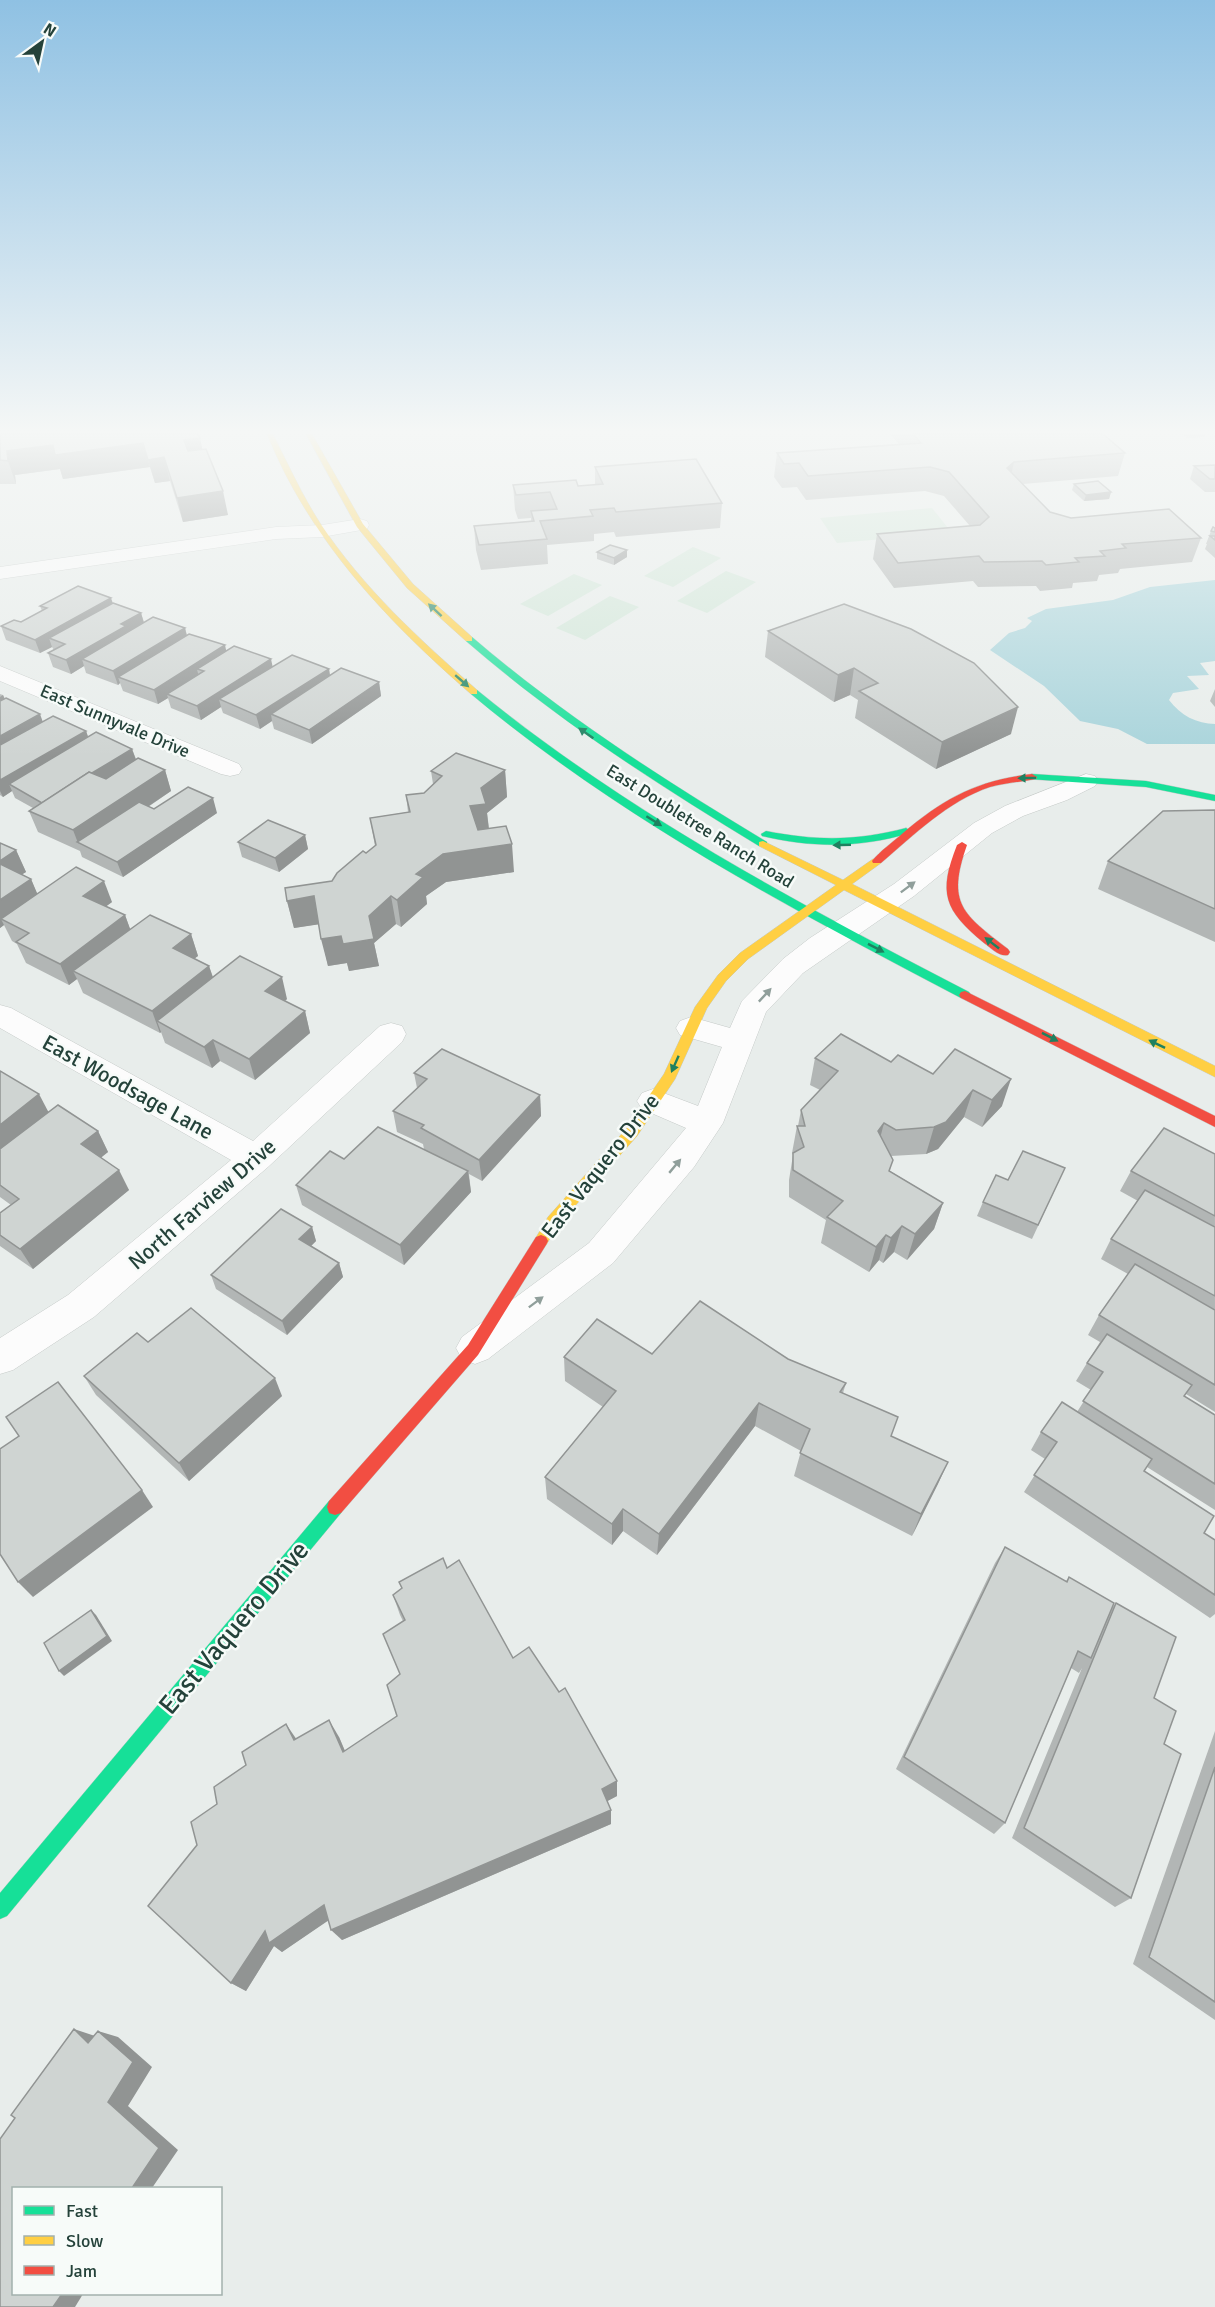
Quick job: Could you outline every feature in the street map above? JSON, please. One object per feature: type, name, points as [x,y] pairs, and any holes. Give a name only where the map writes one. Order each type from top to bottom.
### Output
[{"type":"main road","name":"East Doubletree Ranch Road","points":[[331,542],[397,621],[455,675],[514,724],[605,789],[806,912],[1215,1122]]},
{"type":"main road","name":"East Doubletree Ranch Road","points":[[373,542],[425,601],[532,694],[614,753],[724,821],[880,906],[1215,1072]]},
{"type":"main road","name":"East Vaquero Drive","points":[[0,1909],[361,1476],[473,1350],[553,1221],[632,1132],[670,1076],[701,1007],[723,978],[744,956],[843,886],[949,801],[986,783],[1014,778],[1047,777],[1146,784],[1215,798]]},
{"type":"main road","points":[[724,821],[782,838],[837,846],[879,840],[919,826]]},
{"type":"main road","points":[[962,845],[950,873],[951,903],[970,926],[1055,993]]},
{"type":"street","points":[[0,573],[50,573],[282,545],[292,542]]},
{"type":"street","points":[[0,589],[50,573]]},
{"type":"street","name":"East Sunnyvale Drive","points":[[0,673],[230,769]]},
{"type":"street","name":"East Vaquero Drive","points":[[473,1350],[601,1253],[682,1158],[707,1123],[753,1008],[793,966],[880,906],[998,819],[1086,781]]},
{"type":"street","name":"East Woodsage Lane","points":[[0,1015],[256,1158]]},
{"type":"street","points":[[691,1028],[740,1041]]},
{"type":"street","name":"North Farview Drive","points":[[0,1358],[81,1306],[256,1158],[391,1034]]},
{"type":"street","points":[[653,1101],[707,1123]]},
{"type":"green space","points":[[693,547],[721,558],[673,587],[644,576]]},
{"type":"green space","points":[[726,571],[756,582],[707,613],[677,601]]},
{"type":"green space","points":[[574,574],[602,585],[548,616],[520,604]]},
{"type":"green space","points":[[610,596],[639,607],[585,640],[556,628]]},
{"type":"water","points":[[1215,580],[1215,661],[1200,663],[1209,675],[1187,676],[1199,689],[1173,693],[1169,700],[1189,718],[1215,724],[1215,744],[1147,744],[1118,729],[1080,721],[1044,686],[990,650],[1009,633],[1025,628],[1032,621],[1027,618],[1046,609],[1113,600],[1150,587]]},
{"type":"building","points":[[478,542],[517,542],[479,545]]},
{"type":"building","points":[[883,542],[1153,542],[1122,544],[1126,548],[1100,551],[1105,556],[1075,558],[1079,562],[1046,565],[1042,561],[984,562],[979,556],[898,563]]},
{"type":"building","points":[[610,545],[627,550],[614,558],[597,552]]},
{"type":"building","points":[[78,586],[111,598],[35,640],[1,626],[14,620],[21,622],[47,608],[40,606]]},
{"type":"building","points":[[113,603],[141,613],[121,624],[126,626],[66,660],[48,653],[65,644],[49,638]]},
{"type":"building","points":[[844,604],[911,629],[974,663],[1018,707],[942,742],[859,691],[878,683],[854,668],[838,675],[768,631]]},
{"type":"building","points":[[153,617],[185,628],[113,671],[82,659]]},
{"type":"building","points":[[189,634],[225,645],[154,690],[118,677]]},
{"type":"building","points":[[234,646],[271,659],[197,706],[167,694],[204,671],[197,669]]},
{"type":"building","points":[[292,655],[329,669],[256,715],[219,699]]},
{"type":"building","points":[[341,668],[379,682],[309,730],[271,714]]},
{"type":"building","points":[[6,698],[40,714],[0,736],[0,701]]},
{"type":"building","points":[[53,716],[86,731],[0,780],[0,745]]},
{"type":"building","points":[[96,732],[132,749],[92,773],[89,772],[42,803],[9,784]]},
{"type":"building","points":[[456,753],[505,770],[481,788],[486,804],[470,806],[478,830],[506,826],[512,844],[443,854],[416,874],[423,877],[397,900],[391,896],[369,916],[374,939],[343,944],[341,936],[321,939],[314,896],[287,901],[285,888],[332,881],[337,873],[363,851],[366,853],[376,845],[370,818],[410,812],[406,795],[424,793],[442,776],[431,771]]},
{"type":"building","points":[[138,758],[165,770],[73,830],[29,811],[89,772],[106,779]]},
{"type":"building","points":[[188,787],[213,798],[117,862],[77,842],[139,802],[154,809]]},
{"type":"building","points":[[1215,810],[1215,909],[1108,861],[1163,811]]},
{"type":"building","points":[[268,820],[305,835],[275,858],[238,842]]},
{"type":"building","points":[[0,843],[16,850],[0,861]]},
{"type":"building","points":[[0,864],[31,879],[0,900]]},
{"type":"building","points":[[76,867],[104,881],[83,896],[125,915],[60,964],[16,942],[29,933],[1,919]]},
{"type":"building","points":[[150,915],[191,934],[173,948],[209,966],[152,1011],[73,971]]},
{"type":"building","points":[[240,956],[282,977],[265,991],[305,1011],[249,1059],[213,1040],[204,1047],[157,1021]]},
{"type":"building","points":[[841,1034],[891,1062],[898,1055],[933,1074],[955,1049],[1011,1079],[992,1100],[973,1090],[946,1122],[934,1127],[896,1130],[884,1123],[878,1131],[893,1160],[889,1171],[943,1203],[915,1234],[902,1226],[891,1238],[886,1235],[876,1247],[827,1217],[843,1201],[793,1170],[793,1153],[804,1147],[797,1126],[805,1126],[801,1110],[838,1071],[815,1058]]},
{"type":"building","points":[[442,1049],[540,1095],[479,1160],[421,1128],[424,1125],[393,1111],[427,1079],[414,1073]]},
{"type":"building","points":[[0,1071],[39,1094],[0,1125]]},
{"type":"building","points":[[58,1105],[98,1131],[81,1144],[119,1170],[20,1249],[0,1235],[0,1213],[19,1199],[0,1185],[0,1149]]},
{"type":"building","points":[[378,1127],[468,1171],[400,1245],[296,1185],[330,1151],[344,1159]]},
{"type":"building","points":[[1164,1128],[1215,1154],[1215,1216],[1131,1171]]},
{"type":"building","points":[[1023,1151],[1065,1168],[1038,1225],[983,1202],[996,1175],[1008,1180]]},
{"type":"building","points":[[1145,1190],[1215,1227],[1215,1296],[1111,1239]]},
{"type":"building","points":[[281,1209],[312,1227],[299,1239],[339,1263],[282,1321],[211,1275]]},
{"type":"building","points":[[1135,1264],[1215,1310],[1215,1385],[1099,1315]]},
{"type":"building","points":[[700,1301],[788,1359],[846,1383],[840,1392],[898,1417],[891,1436],[948,1462],[921,1514],[800,1453],[810,1429],[759,1403],[659,1534],[623,1509],[612,1524],[545,1477],[616,1391],[564,1357],[597,1319],[652,1354]]},
{"type":"building","points":[[191,1308],[275,1378],[179,1463],[84,1376],[137,1333],[148,1342]]},
{"type":"building","points":[[1107,1334],[1192,1385],[1184,1396],[1215,1415],[1215,1484],[1083,1401],[1103,1372],[1087,1363]]},
{"type":"building","points":[[58,1382],[142,1490],[18,1582],[0,1554],[0,1449],[19,1436],[6,1417]]},
{"type":"building","points":[[1062,1402],[1152,1459],[1144,1471],[1214,1516],[1204,1533],[1215,1540],[1215,1595],[1034,1475],[1057,1442],[1041,1432]]},
{"type":"building","points":[[1005,1547],[1067,1582],[1069,1577],[1114,1603],[1091,1658],[1078,1651],[1005,1823],[904,1757]]},
{"type":"building","points":[[443,1558],[447,1568],[459,1560],[513,1658],[529,1647],[559,1692],[565,1688],[617,1781],[602,1789],[611,1810],[331,1930],[324,1905],[269,1943],[265,1931],[231,1983],[148,1906],[197,1845],[191,1822],[217,1804],[214,1787],[246,1765],[242,1752],[286,1724],[294,1740],[329,1720],[343,1752],[397,1716],[387,1685],[400,1674],[383,1634],[405,1620],[393,1595],[402,1588],[399,1582]]},
{"type":"building","points":[[1116,1603],[1176,1637],[1154,1698],[1176,1711],[1164,1744],[1181,1754],[1131,1898],[1024,1828]]},
{"type":"building","points":[[91,1610],[107,1636],[59,1671],[44,1643]]},
{"type":"building","points":[[1215,1767],[1215,2002],[1149,1957]]},
{"type":"building","points":[[74,2029],[88,2043],[98,2031],[133,2062],[108,2102],[159,2148],[133,2187],[12,2187],[12,2295],[61,2295],[53,2307],[0,2307],[0,2139],[15,2118],[11,2115]]},
{"type":"traffic: fast","points":[[469,639],[503,669],[611,749],[763,844]]},
{"type":"traffic: fast","points":[[474,692],[562,760],[632,806],[809,911],[965,995]]},
{"type":"traffic: fast","points":[[1032,777],[1146,784],[1215,798]]},
{"type":"traffic: fast","points":[[766,834],[836,843],[871,840],[906,831]]},
{"type":"traffic: fast","points":[[0,1909],[335,1507]]},
{"type":"traffic: slow","points":[[329,542],[370,592],[410,634],[474,692]]},
{"type":"traffic: slow","points":[[374,542],[410,586],[469,639]]},
{"type":"traffic: slow","points":[[763,844],[1215,1072]]},
{"type":"traffic: slow","points":[[541,1241],[553,1221],[632,1132],[670,1076],[701,1007],[722,978],[744,956],[877,861]]},
{"type":"traffic: jam","points":[[877,861],[947,804],[965,794],[985,785],[1032,777]]},
{"type":"traffic: jam","points":[[962,845],[954,865],[951,882],[956,908],[975,929],[1004,952]]},
{"type":"traffic: jam","points":[[965,995],[1215,1122]]},
{"type":"traffic: jam","points":[[335,1507],[473,1350],[541,1241]]}]
